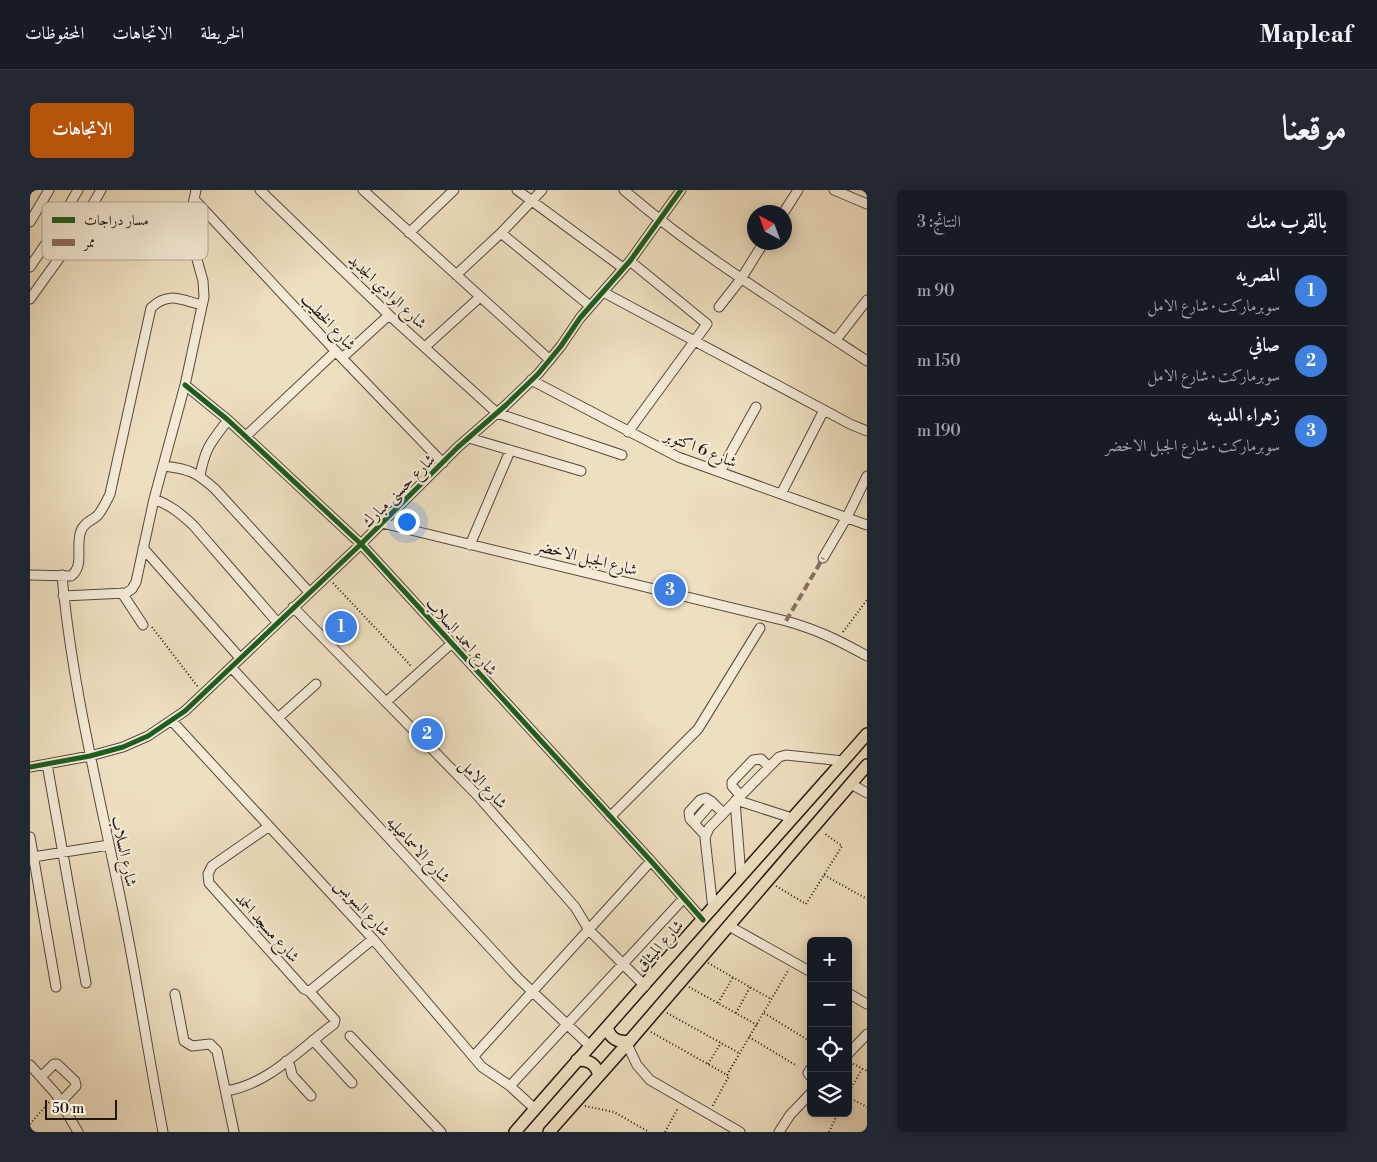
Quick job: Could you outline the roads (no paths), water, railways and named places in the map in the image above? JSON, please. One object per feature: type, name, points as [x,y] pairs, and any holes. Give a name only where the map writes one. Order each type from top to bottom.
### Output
[{"type":"main road","name":"شارع الميثاق","points":[[515,1132],[606,1026],[645,986],[867,734]]},
{"type":"main road","points":[[549,1132],[681,982],[867,765]]},
{"type":"main road","points":[[606,1026],[614,1040],[628,1042]]},
{"type":"main road","points":[[578,1060],[592,1063],[597,1069],[599,1076]]},
{"type":"street","points":[[30,222],[49,190]]},
{"type":"street","points":[[71,202],[78,190]]},
{"type":"street","points":[[94,202],[101,190]]},
{"type":"street","name":"شارع الوادي الجديد","points":[[260,190],[389,315],[426,346],[497,413]]},
{"type":"street","points":[[363,190],[550,360]]},
{"type":"street","points":[[408,232],[454,190]]},
{"type":"street","points":[[518,190],[623,268]]},
{"type":"street","points":[[456,275],[501,233],[542,190]]},
{"type":"street","points":[[624,190],[659,220],[741,278],[867,361]]},
{"type":"street","name":"شارع حسنى مبارك","points":[[30,767],[90,756],[123,747],[148,736],[172,721],[203,694],[469,438],[532,380],[550,360],[590,306],[630,261],[681,190]]},
{"type":"street","points":[[788,205],[798,190]]},
{"type":"street","points":[[834,190],[867,204]]},
{"type":"street","name":"شارع الخطيب","points":[[208,209],[339,355],[443,463]]},
{"type":"street","points":[[501,233],[590,306]]},
{"type":"street","points":[[30,267],[42,249]]},
{"type":"street","points":[[719,307],[759,250]]},
{"type":"street","points":[[30,299],[58,260]]},
{"type":"street","points":[[63,596],[126,593],[132,589],[136,582],[154,499],[185,384],[204,297],[203,281],[197,260]]},
{"type":"street","points":[[628,432],[707,324],[630,261]]},
{"type":"street","points":[[603,292],[639,313],[867,431]]},
{"type":"street","points":[[30,575],[71,576],[76,572],[80,532],[86,522],[96,517],[104,507],[110,494],[151,308],[159,300],[168,297],[202,305]]},
{"type":"street","points":[[426,346],[480,297]]},
{"type":"street","points":[[836,340],[867,300]]},
{"type":"street","points":[[246,436],[339,355],[389,315]]},
{"type":"street","name":"شارع 6 اكتوبر","points":[[532,380],[678,457],[867,525]]},
{"type":"street","name":"شارع احمد السلاب","points":[[185,384],[246,436],[361,544],[652,861],[703,920]]},
{"type":"street","points":[[720,472],[756,407]]},
{"type":"street","points":[[781,494],[824,410]]},
{"type":"street","points":[[497,413],[622,455]]},
{"type":"street","points":[[200,476],[207,448],[228,420]]},
{"type":"street","points":[[469,438],[581,471]]},
{"type":"street","points":[[470,545],[510,451]]},
{"type":"street","points":[[164,466],[184,469],[200,476],[215,489],[309,592]]},
{"type":"street","points":[[823,558],[847,517],[867,476]]},
{"type":"street","points":[[154,499],[168,504],[179,511],[277,622]]},
{"type":"street","name":"شارع الجبل الاخضر","points":[[382,523],[786,621],[837,639],[867,656]]},
{"type":"street","points":[[143,548],[240,658]]},
{"type":"street","name":"شارع السلاب","points":[[62,576],[70,649],[90,756],[123,911],[163,1132]]},
{"type":"street","points":[[122,593],[143,625]]},
{"type":"street","name":"شارع الامل","points":[[293,607],[477,795],[575,907],[589,930],[645,986]]},
{"type":"street","points":[[610,816],[698,730],[760,628]]},
{"type":"street","points":[[386,702],[451,644]]},
{"type":"street","name":"شارع الاسماعيليه","points":[[231,667],[532,992],[590,1046]]},
{"type":"street","points":[[278,718],[316,684]]},
{"type":"street","name":"شارع السويس","points":[[172,721],[373,939],[473,1057],[492,1075],[510,1086],[535,1109]]},
{"type":"street","points":[[713,909],[705,835],[709,828],[779,757],[786,755],[843,761]]},
{"type":"street","points":[[741,876],[737,799],[732,782],[753,760],[761,759],[769,767]]},
{"type":"street","points":[[47,764],[86,983]]},
{"type":"street","points":[[851,784],[867,793]]},
{"type":"street","points":[[705,835],[690,819],[688,814],[698,802],[706,798],[724,813]]},
{"type":"street","points":[[737,799],[792,818]]},
{"type":"street","name":"شارع مسجد الحمد","points":[[268,827],[212,866],[208,874],[209,883],[304,989],[309,991]]},
{"type":"street","points":[[30,837],[56,987]]},
{"type":"street","points":[[34,857],[109,845]]},
{"type":"street","points":[[473,1057],[652,861]]},
{"type":"street","points":[[510,1086],[684,898]]},
{"type":"street","points":[[729,926],[807,970]]},
{"type":"street","points":[[226,1091],[256,1082],[334,1024],[335,1021],[309,991],[373,939]]},
{"type":"street","points":[[175,994],[184,1040],[192,1046],[208,1044],[215,1048],[234,1132]]},
{"type":"street","points":[[852,995],[867,1004]]},
{"type":"street","points":[[852,1050],[867,1034]]},
{"type":"street","points":[[350,1036],[441,1132]]},
{"type":"street","points":[[313,1040],[352,1083]]},
{"type":"street","points":[[628,1042],[643,1073],[658,1086],[740,1132]]},
{"type":"street","points":[[286,1061],[290,1066],[292,1075],[311,1096]]},
{"type":"street","points":[[41,1077],[54,1064],[57,1064],[75,1081],[74,1088],[58,1098]]},
{"type":"street","points":[[30,1065],[58,1098],[78,1132]]},
{"type":"street","points":[[779,1132],[790,1115],[807,1097]]},
{"type":"place","name":"زهراء المدينه","points":[[670,590]]},
{"type":"place","name":"المصريه","points":[[341,627]]},
{"type":"place","name":"صافي","points":[[427,734]]}]
